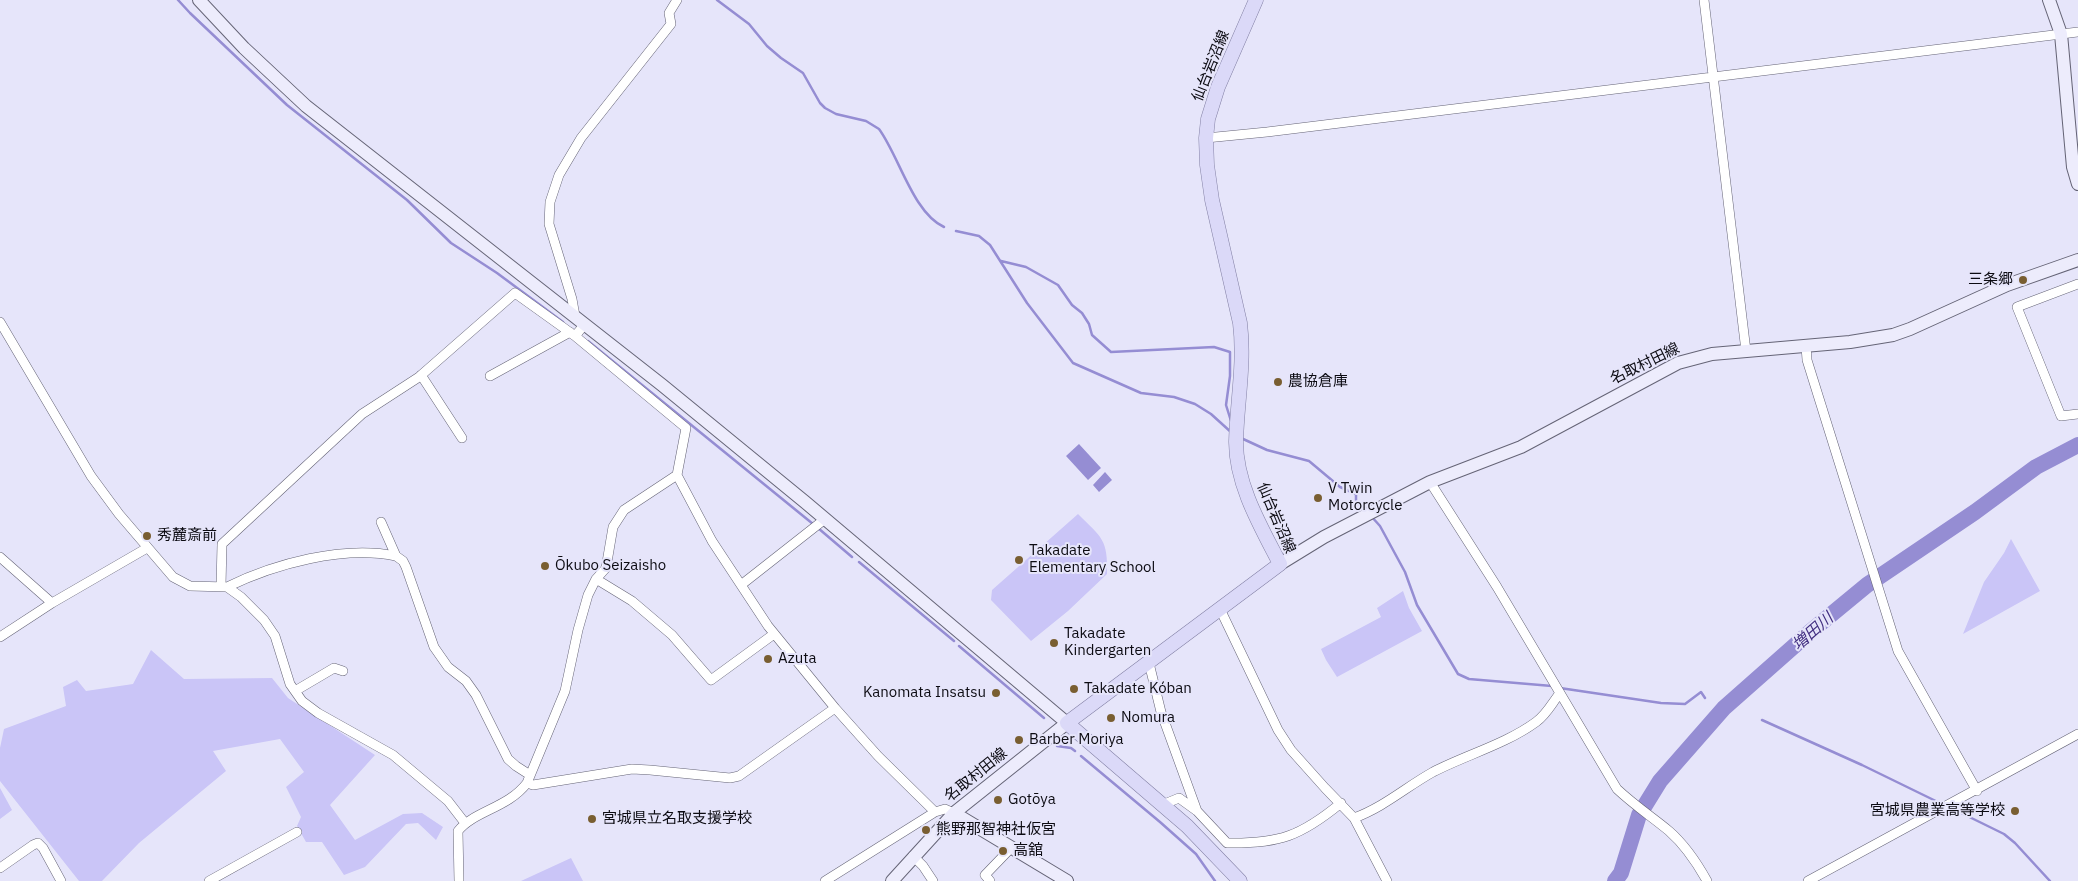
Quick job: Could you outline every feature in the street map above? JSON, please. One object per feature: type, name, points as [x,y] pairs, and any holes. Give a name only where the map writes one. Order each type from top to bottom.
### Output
[{"type":"main road","name":"仙台岩沼線","points":[[1067,723],[1280,564],[1248,498],[1242,478],[1236,442],[1242,367],[1242,336],[1212,200],[1207,164],[1206,138],[1208,119],[1218,87],[1256,0]]},
{"type":"main road","points":[[1067,723],[1187,826],[1240,881]]},
{"type":"street","points":[[199,0],[244,48],[306,106],[577,328],[824,519],[1067,723]]},
{"type":"street","points":[[577,328],[572,300],[549,224],[550,202],[559,175],[581,138],[671,24],[670,17],[678,0]]},
{"type":"street","points":[[1704,0],[1746,351]]},
{"type":"street","points":[[2050,0],[2061,34],[2073,167],[2078,184]]},
{"type":"street","points":[[1206,138],[2078,32]]},
{"type":"street","name":"名取村田線","points":[[1280,564],[1324,537],[1430,482],[1521,447],[1678,363],[1704,356],[1746,351],[1807,353],[1893,335],[2007,285],[2078,260]]},
{"type":"street","points":[[2078,284],[2017,306],[2061,416],[2078,414]]},
{"type":"street","points":[[224,587],[222,544],[362,414],[423,378],[515,293],[577,328],[686,428],[677,476],[712,541],[774,634],[835,708],[878,756],[935,812]]},
{"type":"street","points":[[1,325],[91,476],[118,514],[174,577],[190,586],[224,587],[277,567],[340,554],[396,556]]},
{"type":"street","points":[[490,376],[577,328]]},
{"type":"street","points":[[1807,353],[1898,651],[1977,790]]},
{"type":"street","points":[[423,378],[462,438]]},
{"type":"street","points":[[459,881],[458,832],[465,823],[487,813],[520,792],[528,779],[564,691],[588,595],[596,579],[606,568],[614,527],[624,510],[677,476]]},
{"type":"street","points":[[1430,482],[1558,689],[1617,789],[1633,804],[1669,831],[1685,848],[1707,881]]},
{"type":"street","points":[[741,585],[824,519]]},
{"type":"street","points":[[381,522],[396,556],[406,566],[434,646],[448,667],[466,681],[476,695],[508,759],[533,785],[632,769],[730,778],[739,776],[835,708]]},
{"type":"street","points":[[0,637],[52,603],[147,548]]},
{"type":"street","points":[[0,557],[52,603]]},
{"type":"street","points":[[596,579],[632,601],[672,635],[710,680],[774,634]]},
{"type":"street","points":[[224,587],[241,597],[264,620],[275,636],[290,684],[302,701],[318,713],[393,755],[448,801],[465,823]]},
{"type":"street","points":[[1220,609],[1270,717],[1297,756],[1354,818],[1387,881]]},
{"type":"street","points":[[1149,663],[1161,712],[1197,811]]},
{"type":"street","points":[[295,691],[334,668],[343,671]]},
{"type":"street","points":[[1354,818],[1384,805],[1405,788],[1434,772],[1485,750],[1536,722],[1546,713],[1558,689]]},
{"type":"street","name":"名取村田線","points":[[892,881],[954,813],[1067,723]]},
{"type":"street","points":[[1808,881],[2078,734]]},
{"type":"street","points":[[1162,805],[1179,798],[1197,811],[1227,843],[1256,844],[1287,838],[1318,822],[1341,803]]},
{"type":"street","points":[[825,881],[935,812],[945,809],[1063,880]]},
{"type":"street","points":[[209,881],[297,832]]},
{"type":"street","points":[[0,868],[32,845],[38,843],[43,848],[61,881]]},
{"type":"street","points":[[984,879],[1011,848]]},
{"type":"street","points":[[914,856],[933,881]]},
{"type":"shaded area","points":[[1079,444],[1101,468],[1088,480],[1066,456]]},
{"type":"shaded area","points":[[1105,472],[1112,480],[1099,492],[1093,485]]},
{"type":"shaded area","points":[[1078,514],[1098,534],[1105,546],[1107,574],[1068,611],[1031,641],[991,600],[992,590]]},
{"type":"shaded area","points":[[2011,539],[2040,591],[1963,634],[1984,582],[2004,553]]},
{"type":"shaded area","points":[[1403,591],[1409,608],[1422,631],[1337,677],[1321,649],[1381,617],[1377,608]]},
{"type":"shaded area","points":[[151,650],[184,679],[272,678],[288,698],[375,755],[330,805],[355,840],[403,814],[422,813],[443,827],[436,840],[418,823],[406,824],[365,867],[344,875],[322,842],[306,842],[297,826],[301,817],[286,787],[304,772],[280,739],[213,751],[226,771],[139,843],[102,881],[79,881],[0,781],[0,748],[4,729],[66,706],[63,687],[77,680],[86,691],[133,684]]},
{"type":"shaded area","points":[[0,788],[12,810],[0,819]]},
{"type":"shaded area","points":[[571,858],[583,881],[521,881]]},
{"type":"waterway","points":[[178,0],[287,105],[407,200],[451,243],[497,273],[563,322]]},
{"type":"waterway","points":[[717,0],[749,24],[767,46],[781,58],[803,73],[820,103],[825,108],[836,114],[866,121],[879,129],[915,197],[933,220],[944,227]]},
{"type":"waterway","points":[[956,231],[979,236],[990,245],[1027,303],[1073,363],[1141,393],[1174,397],[1195,404],[1211,414],[1232,433]]},
{"type":"waterway","points":[[1001,261],[1026,267],[1058,285],[1072,305],[1082,313],[1089,324],[1092,335],[1111,352],[1214,347],[1230,352],[1230,376],[1226,405],[1231,421]]},
{"type":"waterway","points":[[588,341],[813,524]]},
{"type":"waterway","points":[[1241,438],[1267,450],[1309,461],[1340,487],[1356,494],[1356,501],[1365,510]]},
{"type":"waterway","name":"増田川","points":[[1615,881],[1621,873],[1639,815],[1660,781],[1724,708],[1810,632],[1867,585],[1975,512],[2036,467],[2078,445]]},
{"type":"waterway","points":[[1371,516],[1380,526],[1405,572],[1417,605],[1458,674],[1469,679],[1552,686]]},
{"type":"waterway","points":[[818,528],[852,557]]},
{"type":"waterway","points":[[859,562],[954,641]]},
{"type":"waterway","points":[[959,646],[1044,718]]},
{"type":"waterway","points":[[1560,688],[1661,703],[1685,704],[1701,692],[1705,698]]},
{"type":"waterway","points":[[1762,720],[1862,765],[1944,805]]},
{"type":"waterway","points":[[1057,746],[1071,748],[1075,751]]},
{"type":"waterway","points":[[1081,756],[1196,854],[1215,881]]},
{"type":"waterway","points":[[1949,807],[2004,834],[2015,843],[2050,881]]},
{"type":"place","name":"三条郷","points":[[2023,280]]},
{"type":"place","name":"農協倉庫","points":[[1278,382]]},
{"type":"place","name":"V Twin Motorcycle","points":[[1318,498]]},
{"type":"place","name":"秀麓斎前","points":[[147,536]]},
{"type":"place","name":"Takadate Elementary School","points":[[1019,560]]},
{"type":"place","name":"Ōkubo Seizaisho","points":[[545,566]]},
{"type":"place","name":"Takadate Kindergarten","points":[[1054,643]]},
{"type":"place","name":"Azuta","points":[[768,659]]},
{"type":"place","name":"Takadate Kóban","points":[[1074,689]]},
{"type":"place","name":"Kanomata Insatsu","points":[[996,693]]},
{"type":"place","name":"Nomura","points":[[1111,718]]},
{"type":"place","name":"Barber Moriya","points":[[1019,740]]},
{"type":"place","name":"Gotōya","points":[[998,800]]},
{"type":"place","name":"宮城県農業高等学校","points":[[2015,811]]},
{"type":"place","name":"宮城県立名取支援学校","points":[[592,819]]},
{"type":"place","name":"熊野那智神社仮宮","points":[[926,830]]},
{"type":"place","name":"高舘","points":[[1003,851]]}]
